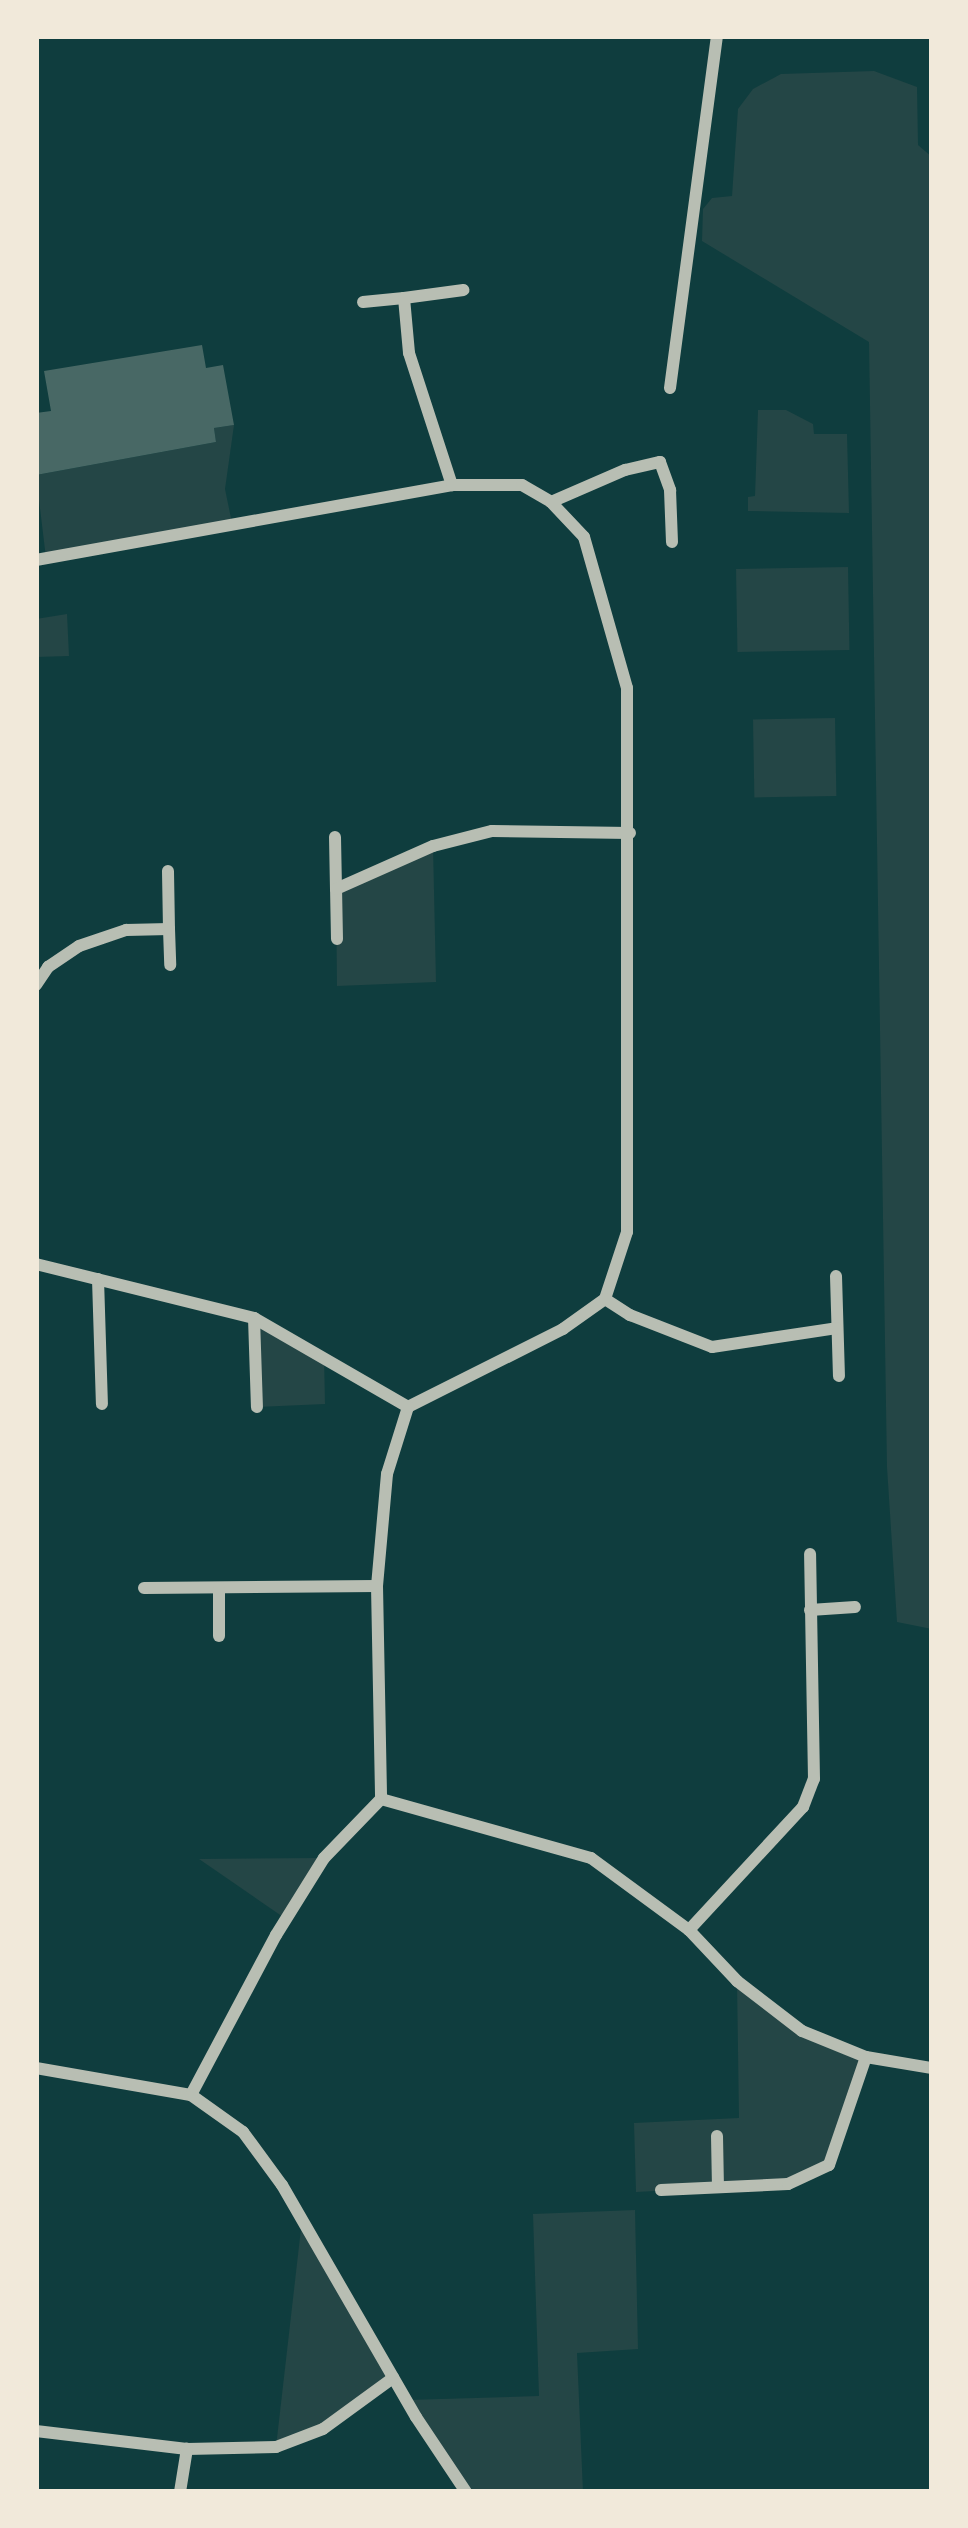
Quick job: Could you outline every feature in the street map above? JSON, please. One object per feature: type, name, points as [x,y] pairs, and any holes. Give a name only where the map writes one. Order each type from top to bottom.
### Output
[{"type":"street","points":[[670,388],[718,36]]},
{"type":"street","points":[[363,302],[463,290]]},
{"type":"street","points":[[404,298],[409,352],[452,485]]},
{"type":"street","points":[[551,502],[625,470],[660,462],[670,490],[673,542]]},
{"type":"street","points":[[36,560],[452,485],[522,485],[551,502],[584,537],[627,688],[627,1232],[604,1298],[563,1329],[408,1407],[388,1474],[376,1586],[381,1798],[324,1858],[275,1935],[191,2095]]},
{"type":"street","points":[[336,889],[433,846],[492,831],[630,833]]},
{"type":"street","points":[[335,837],[337,939]]},
{"type":"street","points":[[168,871],[170,965]]},
{"type":"street","points":[[36,986],[48,967],[79,946],[126,930],[169,929]]},
{"type":"street","points":[[36,1264],[254,1318],[408,1407]]},
{"type":"street","points":[[836,1276],[839,1376]]},
{"type":"street","points":[[98,1279],[102,1404]]},
{"type":"street","points":[[604,1298],[630,1315],[712,1347],[837,1328]]},
{"type":"street","points":[[254,1318],[257,1407]]},
{"type":"street","points":[[689,1930],[803,1807],[814,1779],[809,1554]]},
{"type":"street","points":[[144,1588],[376,1586]]},
{"type":"street","points":[[219,1588],[219,1636]]},
{"type":"street","points":[[810,1610],[855,1606]]},
{"type":"street","points":[[381,1798],[591,1858],[689,1930],[736,1981],[802,2031],[866,2057],[932,2068]]},
{"type":"street","points":[[661,2190],[788,2184],[829,2165],[866,2057]]},
{"type":"street","points":[[36,2068],[191,2095],[243,2132],[282,2185],[393,2378],[466,2492]]},
{"type":"street","points":[[717,2137],[718,2188]]},
{"type":"street","points":[[36,2432],[187,2449],[276,2446],[323,2429],[393,2378]]},
{"type":"street","points":[[181,2492],[187,2449]]},
{"type":"shaded area","points":[[874,71],[917,87],[918,145],[932,157],[932,1629],[897,1622],[887,1467],[869,342],[702,241],[703,209],[712,198],[732,196],[738,109],[753,89],[781,74]]},
{"type":"shaded area","points":[[758,410],[786,410],[813,424],[814,434],[847,434],[849,513],[748,511],[748,497],[755,496]]},
{"type":"shaded area","points":[[234,425],[225,489],[232,523],[46,558],[36,475],[216,442],[214,428]]},
{"type":"shaded area","points":[[848,567],[849,650],[737,652],[736,569]]},
{"type":"shaded area","points":[[67,614],[69,656],[36,657],[36,619]]},
{"type":"shaded area","points":[[835,718],[836,796],[754,797],[753,719]]},
{"type":"shaded area","points":[[433,846],[436,982],[337,986],[336,889]]},
{"type":"shaded area","points":[[254,1318],[324,1356],[325,1404],[257,1407]]},
{"type":"shaded area","points":[[324,1858],[286,1919],[199,1859]]},
{"type":"shaded area","points":[[737,1981],[802,2031],[866,2057],[829,2165],[788,2184],[636,2192],[634,2123],[739,2118]]},
{"type":"shaded area","points":[[635,2210],[638,2349],[577,2353],[583,2492],[466,2492],[407,2400],[539,2396],[533,2214]]},
{"type":"shaded area","points":[[302,2220],[393,2378],[323,2429],[276,2447]]},
{"type":"building","points":[[202,345],[206,368],[223,365],[234,425],[214,428],[216,442],[36,475],[36,413],[51,411],[44,371]]}]
